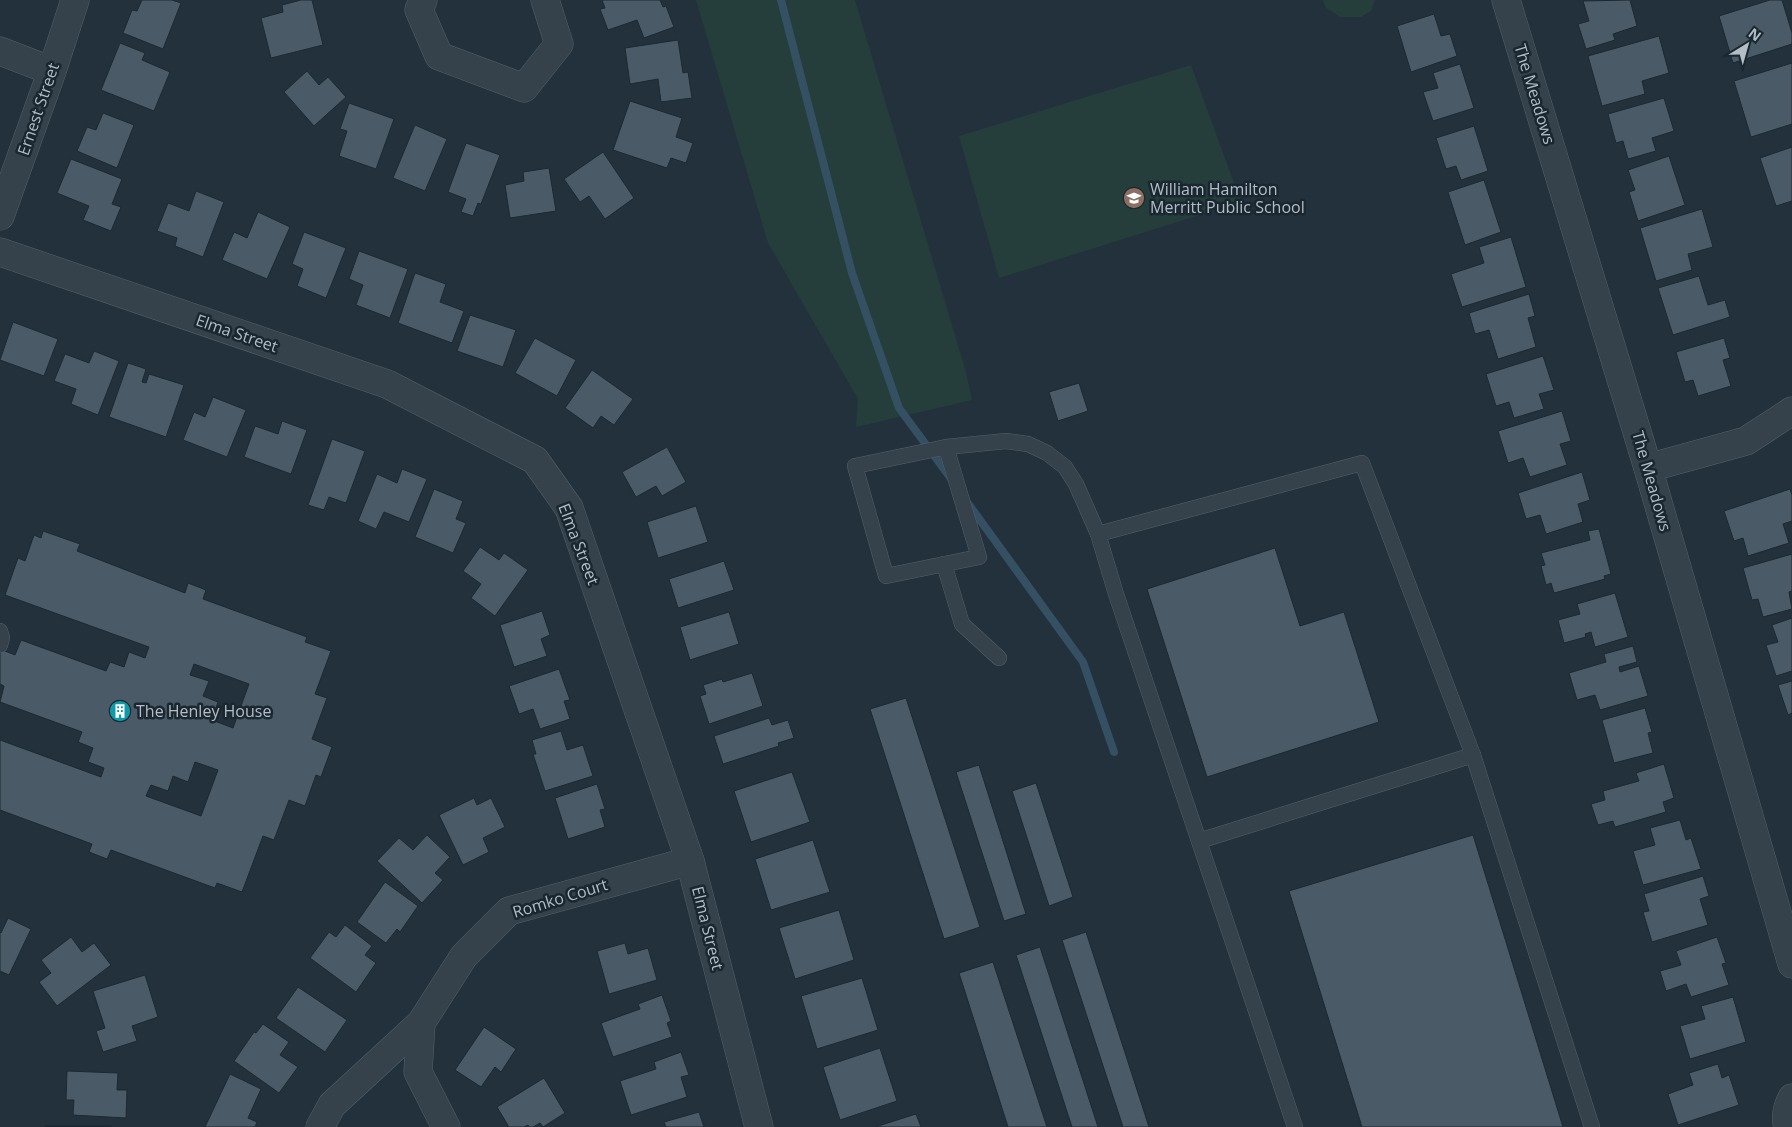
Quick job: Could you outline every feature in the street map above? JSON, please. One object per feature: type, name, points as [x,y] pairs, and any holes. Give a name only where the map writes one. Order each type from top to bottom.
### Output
[{"type":"street","name":"Ernest Street","points":[[0,216],[52,71],[75,0]]},
{"type":"street","points":[[423,0],[419,10],[438,56],[524,88],[559,44],[545,0]]},
{"type":"street","name":"The Meadows","points":[[1506,0],[1648,468],[1792,964]]},
{"type":"street","points":[[0,51],[52,71]]},
{"type":"street","name":"Elma Street","points":[[0,252],[387,384],[535,460],[569,508],[690,861],[758,1127]]},
{"type":"street","points":[[1648,468],[1746,441],[1792,411]]},
{"type":"street","name":"Romko Court","points":[[320,1127],[332,1105],[421,1023],[464,956],[510,911],[690,861]]},
{"type":"street","name":"Romko Court","points":[[421,1023],[418,1072],[446,1127]]},
{"type":"street","points":[[1788,1127],[1786,1122],[1788,1106],[1792,1098]]},
{"type":"lane","points":[[946,448],[979,557],[886,576],[855,466],[946,448],[1006,442],[1028,444],[1047,453],[1065,467],[1076,484],[1098,534],[1295,1127]]},
{"type":"lane","points":[[1098,534],[1362,463],[1473,755],[1592,1127]]},
{"type":"lane","points":[[944,564],[962,624],[999,658]]},
{"type":"lane","points":[[0,631],[2,638],[0,645]]},
{"type":"lane","points":[[1199,841],[1473,755]]},
{"type":"green space","points":[[696,0],[855,0],[966,372],[972,400],[856,427],[858,399],[768,243]]},
{"type":"green space","points":[[1323,0],[1375,0],[1371,11],[1361,17],[1340,17],[1326,8]]},
{"type":"green space","points":[[1191,65],[1241,202],[999,278],[959,136]]},
{"type":"building","points":[[142,0],[172,0],[181,3],[163,49],[123,33],[132,10],[137,11]]},
{"type":"building","points":[[301,0],[312,0],[323,45],[271,58],[261,18],[283,12],[282,5]]},
{"type":"building","points":[[602,0],[660,0],[663,7],[666,6],[674,27],[644,38],[637,20],[608,30],[600,9],[605,8]]},
{"type":"building","points":[[1630,0],[1637,26],[1613,34],[1615,40],[1586,49],[1578,24],[1589,21],[1583,1]]},
{"type":"building","points":[[1770,0],[1782,0],[1792,33],[1792,44],[1733,63],[1719,16]]},
{"type":"building","points":[[1434,14],[1441,36],[1450,34],[1457,56],[1411,72],[1397,26]]},
{"type":"building","points":[[1659,36],[1669,73],[1642,81],[1645,94],[1602,106],[1588,56]]},
{"type":"building","points":[[678,40],[683,73],[688,72],[692,98],[661,102],[658,79],[630,84],[625,48]]},
{"type":"building","points":[[120,43],[145,53],[142,60],[170,72],[154,111],[101,90]]},
{"type":"building","points":[[1792,63],[1792,124],[1751,137],[1734,81]]},
{"type":"building","points":[[1460,64],[1474,108],[1433,121],[1423,92],[1438,88],[1433,73]]},
{"type":"building","points":[[307,71],[319,85],[328,77],[346,97],[314,126],[284,92]]},
{"type":"building","points":[[1664,98],[1674,131],[1652,138],[1656,151],[1628,159],[1623,141],[1616,143],[1608,114]]},
{"type":"building","points":[[630,101],[682,118],[676,137],[693,143],[686,163],[671,158],[667,168],[613,150]]},
{"type":"building","points":[[349,103],[394,119],[376,169],[339,156],[347,131],[340,129]]},
{"type":"building","points":[[103,113],[134,125],[117,168],[77,151],[87,127],[96,130]]},
{"type":"building","points":[[415,125],[447,139],[425,191],[393,178]]},
{"type":"building","points":[[1474,126],[1488,171],[1461,180],[1456,166],[1446,169],[1436,138]]},
{"type":"building","points":[[466,143],[500,155],[481,204],[478,203],[473,216],[461,212],[466,199],[448,192]]},
{"type":"building","points":[[1792,147],[1792,201],[1776,206],[1760,158]]},
{"type":"building","points":[[603,152],[634,198],[605,219],[589,196],[580,202],[564,179]]},
{"type":"building","points":[[1669,156],[1685,205],[1638,221],[1629,192],[1635,190],[1628,170]]},
{"type":"building","points":[[71,159],[122,179],[112,204],[121,207],[111,231],[83,220],[89,206],[57,193]]},
{"type":"building","points":[[549,168],[556,211],[510,218],[505,185],[524,181],[523,172]]},
{"type":"building","points":[[1484,180],[1501,232],[1465,245],[1448,192]]},
{"type":"building","points":[[196,191],[224,202],[203,257],[175,246],[177,238],[157,231],[168,203],[189,211]]},
{"type":"building","points":[[1702,209],[1713,247],[1688,254],[1692,270],[1656,281],[1640,228]]},
{"type":"building","points":[[258,212],[290,227],[267,279],[222,260],[234,232],[247,238]]},
{"type":"building","points":[[304,232],[346,248],[326,298],[297,286],[303,269],[292,264]]},
{"type":"building","points":[[1511,237],[1526,287],[1462,307],[1451,274],[1484,263],[1479,247]]},
{"type":"building","points":[[359,251],[408,269],[390,318],[356,305],[363,285],[349,279]]},
{"type":"building","points":[[415,273],[446,284],[440,302],[464,311],[452,343],[398,323]]},
{"type":"building","points":[[1699,276],[1708,305],[1725,300],[1730,317],[1673,335],[1658,288]]},
{"type":"building","points":[[1529,294],[1535,316],[1528,318],[1536,347],[1498,359],[1489,330],[1475,334],[1469,313]]},
{"type":"building","points":[[470,315],[516,330],[503,367],[457,351]]},
{"type":"building","points":[[13,322],[58,339],[44,376],[0,360]]},
{"type":"building","points":[[535,338],[576,360],[557,396],[515,373]]},
{"type":"building","points":[[1724,338],[1730,358],[1723,360],[1731,386],[1698,396],[1693,380],[1685,382],[1676,352]]},
{"type":"building","points":[[94,351],[119,361],[98,415],[71,404],[76,389],[54,381],[65,354],[89,363]]},
{"type":"building","points":[[1543,356],[1554,390],[1539,394],[1544,409],[1514,418],[1509,402],[1496,406],[1486,374]]},
{"type":"building","points":[[128,363],[146,369],[142,382],[146,383],[149,374],[184,385],[166,437],[109,417]]},
{"type":"building","points":[[592,370],[633,399],[614,425],[601,416],[593,428],[565,408]]},
{"type":"building","points":[[1079,383],[1088,411],[1058,421],[1049,392]]},
{"type":"building","points":[[213,397],[246,410],[227,457],[183,440],[194,412],[205,417]]},
{"type":"building","points":[[1562,411],[1571,441],[1560,444],[1567,465],[1530,477],[1523,458],[1508,463],[1498,431]]},
{"type":"building","points":[[282,421],[307,430],[291,474],[244,457],[255,426],[278,434]]},
{"type":"building","points":[[332,439],[365,451],[346,503],[329,497],[324,510],[308,505]]},
{"type":"building","points":[[667,447],[686,482],[662,496],[656,486],[636,497],[622,472]]},
{"type":"building","points":[[402,469],[427,479],[409,522],[384,512],[376,529],[358,521],[377,474],[397,483]]},
{"type":"building","points":[[1582,472],[1590,500],[1578,504],[1583,522],[1546,534],[1540,515],[1526,519],[1518,493]]},
{"type":"building","points":[[434,489],[463,501],[456,519],[466,523],[453,553],[415,537]]},
{"type":"building","points":[[1790,489],[1792,495],[1792,521],[1783,524],[1789,543],[1748,556],[1743,538],[1734,541],[1724,511]]},
{"type":"building","points":[[696,506],[708,542],[658,558],[647,522]]},
{"type":"building","points":[[1599,529],[1611,574],[1604,576],[1605,579],[1554,593],[1551,583],[1546,585],[1541,566],[1545,565],[1541,553],[1590,540],[1588,531]]},
{"type":"building","name":"The Henley House","points":[[43,531],[80,544],[77,551],[185,593],[188,583],[206,590],[203,599],[307,637],[305,642],[331,651],[315,694],[327,698],[312,739],[332,747],[321,777],[316,775],[305,806],[289,800],[274,840],[263,836],[242,892],[217,883],[215,888],[111,850],[107,859],[89,852],[92,844],[0,810],[0,740],[101,777],[104,768],[88,762],[93,748],[78,742],[82,732],[0,702],[4,686],[0,684],[0,649],[15,655],[21,640],[106,671],[110,662],[124,667],[129,652],[145,658],[149,647],[5,595],[18,558],[25,561],[34,535],[41,538]],"holes":[[[194,664],[249,684],[233,728],[212,720],[218,702],[203,696],[209,681],[190,675]],[[195,762],[218,770],[201,816],[146,796],[151,785],[168,791],[173,776],[188,782]]]},
{"type":"building","points":[[480,547],[499,560],[504,553],[528,570],[495,616],[471,598],[481,584],[463,571]]},
{"type":"building","points":[[1275,548],[1300,626],[1344,612],[1379,722],[1207,777],[1147,589]]},
{"type":"building","points":[[1792,554],[1792,591],[1789,592],[1792,609],[1763,617],[1758,599],[1752,600],[1743,568]]},
{"type":"building","points":[[724,561],[734,590],[678,608],[669,579]]},
{"type":"building","points":[[1615,593],[1628,637],[1595,647],[1591,632],[1585,634],[1586,637],[1564,643],[1558,620],[1580,614],[1577,604]]},
{"type":"building","points":[[542,611],[550,635],[541,639],[547,656],[514,667],[500,625]]},
{"type":"building","points":[[729,612],[739,644],[690,660],[680,627]]},
{"type":"building","points":[[1792,618],[1792,671],[1776,676],[1766,645],[1778,642],[1772,625]]},
{"type":"building","points":[[1633,646],[1637,662],[1619,667],[1620,672],[1639,666],[1648,696],[1600,710],[1595,695],[1577,700],[1569,673],[1606,662],[1604,654]]},
{"type":"building","points":[[559,669],[570,700],[564,701],[570,719],[540,729],[533,709],[519,714],[509,686]]},
{"type":"building","points":[[752,673],[763,706],[709,724],[700,696],[706,694],[703,685],[722,679],[723,682]]},
{"type":"building","points":[[1792,681],[1792,713],[1788,715],[1778,685]]},
{"type":"building","points":[[906,698],[980,927],[944,939],[870,709]]},
{"type":"building","points":[[1645,708],[1652,732],[1648,733],[1653,753],[1614,763],[1602,720]]},
{"type":"building","points":[[769,718],[772,725],[788,720],[794,738],[778,743],[779,746],[723,764],[714,736]]},
{"type":"building","points":[[561,731],[567,750],[583,745],[593,776],[545,791],[533,754],[536,754],[532,740]]},
{"type":"building","points":[[1664,764],[1674,798],[1663,802],[1666,812],[1615,827],[1613,821],[1598,825],[1591,804],[1605,800],[1603,791],[1639,781],[1636,773]]},
{"type":"building","points":[[979,765],[1026,914],[1004,921],[956,772]]},
{"type":"building","points":[[792,772],[810,822],[751,842],[734,791]]},
{"type":"building","points":[[1036,783],[1073,897],[1049,906],[1012,791]]},
{"type":"building","points":[[597,784],[605,809],[600,810],[605,827],[568,839],[555,798]]},
{"type":"building","points":[[474,798],[477,805],[491,798],[505,827],[483,838],[489,852],[463,865],[439,815]]},
{"type":"building","points":[[1680,820],[1686,840],[1691,838],[1701,869],[1643,885],[1633,851],[1655,845],[1650,828]]},
{"type":"building","points":[[427,835],[450,857],[435,873],[443,880],[422,903],[377,861],[399,838],[413,850]]},
{"type":"building","points":[[1473,835],[1563,1127],[1362,1127],[1289,891]]},
{"type":"building","points":[[813,840],[830,892],[771,910],[755,859]]},
{"type":"building","points":[[1703,876],[1709,896],[1700,899],[1708,925],[1652,942],[1643,912],[1649,911],[1644,894]]},
{"type":"building","points":[[385,882],[418,906],[400,932],[397,929],[386,943],[357,922]]},
{"type":"building","points":[[839,910],[854,960],[795,979],[779,928]]},
{"type":"building","points":[[8,918],[31,929],[9,975],[0,971],[0,932]]},
{"type":"building","points":[[345,925],[372,946],[365,955],[376,963],[356,992],[310,958],[329,932],[336,937]]},
{"type":"building","points":[[1086,932],[1149,1127],[1123,1127],[1062,940]]},
{"type":"building","points":[[71,937],[82,952],[94,943],[111,965],[57,1006],[39,982],[51,973],[41,960]]},
{"type":"building","points":[[1717,937],[1726,963],[1722,964],[1729,985],[1691,997],[1686,984],[1666,991],[1660,971],[1681,965],[1676,951]]},
{"type":"building","points":[[625,943],[628,954],[648,948],[657,980],[609,994],[597,951]]},
{"type":"building","points":[[1040,947],[1098,1127],[1072,1127],[1016,955]]},
{"type":"building","points":[[993,962],[1047,1127],[1008,1127],[959,973]]},
{"type":"building","points":[[145,975],[158,1017],[132,1026],[137,1041],[103,1052],[96,1031],[105,1028],[93,991]]},
{"type":"building","points":[[862,978],[878,1030],[817,1049],[801,996]]},
{"type":"building","points":[[298,987],[347,1020],[325,1052],[276,1018]]},
{"type":"building","points":[[662,995],[671,1021],[667,1023],[672,1037],[613,1057],[601,1023],[640,1009],[638,1004]]},
{"type":"building","points":[[1733,997],[1746,1042],[1690,1059],[1680,1026],[1705,1019],[1701,1006]]},
{"type":"building","points":[[263,1024],[289,1042],[280,1055],[298,1067],[279,1093],[234,1061],[254,1032],[256,1033]]},
{"type":"building","points":[[484,1027],[516,1049],[501,1072],[495,1067],[481,1087],[455,1070]]},
{"type":"building","points":[[880,1048],[897,1101],[840,1120],[823,1067]]},
{"type":"building","points":[[681,1052],[689,1075],[681,1077],[687,1097],[631,1115],[620,1081],[656,1069],[654,1062]]},
{"type":"building","points":[[1718,1064],[1722,1078],[1729,1075],[1739,1105],[1678,1125],[1668,1094],[1693,1085],[1689,1073]]},
{"type":"building","points":[[67,1071],[118,1073],[117,1090],[127,1090],[126,1118],[73,1115],[74,1100],[66,1100]]},
{"type":"building","points":[[230,1074],[261,1089],[248,1118],[257,1122],[255,1127],[205,1127]]},
{"type":"building","points":[[544,1078],[565,1113],[543,1127],[540,1123],[533,1127],[528,1125],[524,1127],[509,1127],[497,1107]]},
{"type":"building","points":[[699,1112],[704,1127],[666,1127],[664,1122]]},
{"type":"building","points":[[916,1114],[921,1127],[875,1127]]},
{"type":"building","points":[[111,1126],[111,1127],[45,1127]]},
{"type":"waterway","points":[[781,0],[852,273],[899,408],[952,480]]},
{"type":"waterway","points":[[967,502],[1083,662],[1114,752]]},
{"type":"place","name":"William Hamilton Merritt Public School","points":[[1134,198]]},
{"type":"place","name":"The Henley House","points":[[120,711]]}]
